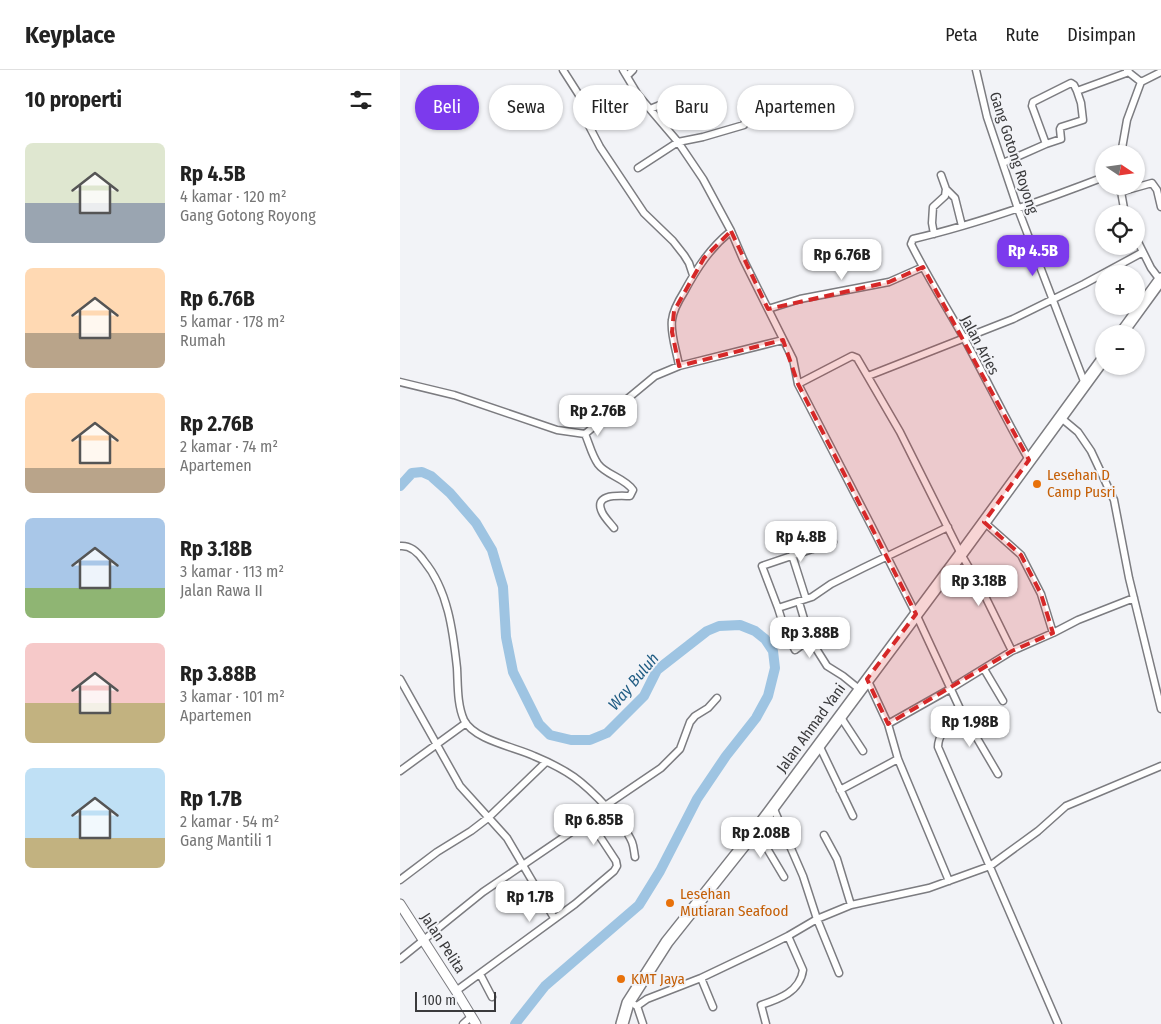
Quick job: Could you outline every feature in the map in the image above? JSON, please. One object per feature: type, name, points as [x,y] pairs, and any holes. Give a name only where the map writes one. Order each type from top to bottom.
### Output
[{"type":"highway","points":[[1128,325],[1160,280]]},
{"type":"highway","name":"Jalan Ahmad Yani","points":[[622,1024],[667,942],[756,830],[859,689],[962,554],[1095,370]]},
{"type":"street","points":[[563,70],[580,95],[586,118],[600,147],[644,213],[684,255],[693,275]]},
{"type":"street","points":[[633,70],[625,73],[638,95],[678,142],[703,179],[731,231],[792,359],[798,384],[916,614],[950,690],[998,774]]},
{"type":"street","name":"Gang Gotong Royong","points":[[976,70],[987,117],[1018,209],[1085,384]]},
{"type":"street","points":[[1077,90],[1128,71],[1141,82]]},
{"type":"street","points":[[1122,145],[1127,120],[1141,82],[1161,72]]},
{"type":"street","points":[[1003,163],[1061,139],[1061,127],[1083,120],[1081,103],[1073,83],[1032,104],[1046,144]]},
{"type":"street","points":[[650,109],[657,106]]},
{"type":"street","points":[[638,168],[678,142],[737,127]]},
{"type":"street","points":[[941,175],[946,189],[955,198],[962,226]]},
{"type":"street","points":[[946,189],[945,196],[935,203],[933,207],[932,223],[934,234],[1018,209],[1095,181]]},
{"type":"street","points":[[1145,184],[1152,183],[1157,190],[1161,207]]},
{"type":"street","points":[[679,366],[672,332],[672,319],[678,302],[704,258],[731,231]]},
{"type":"street","name":"Jalan Aries","points":[[934,234],[911,241],[923,267],[1029,460]]},
{"type":"street","points":[[868,376],[964,339],[1053,300],[1137,255]]},
{"type":"street","points":[[1145,255],[1160,280]]},
{"type":"street","points":[[768,309],[800,299],[889,282],[923,267]]},
{"type":"street","points":[[400,382],[454,395],[557,430],[585,434],[655,376],[679,366],[783,340]]},
{"type":"street","points":[[798,384],[852,356],[857,358],[900,432],[1012,651]]},
{"type":"street","points":[[1060,417],[1078,432],[1091,451],[1110,490],[1117,511],[1134,598],[1158,679],[1161,709]]},
{"type":"street","points":[[585,434],[598,464],[633,490],[630,496],[611,496],[604,498],[601,502],[601,510],[614,528]]},
{"type":"street","points":[[984,522],[1021,554],[1041,594],[1053,633]]},
{"type":"street","points":[[778,608],[806,599],[848,575],[948,527]]},
{"type":"street","points":[[808,531],[813,549]]},
{"type":"street","points":[[810,639],[795,650],[785,630],[762,566],[833,542]]},
{"type":"street","points":[[400,546],[406,546],[417,551],[429,566],[444,593],[457,668],[459,699],[466,723],[489,739],[535,756],[574,777],[619,822],[632,843],[635,857]]},
{"type":"street","points":[[792,555],[806,599]]},
{"type":"street","points":[[888,724],[950,690],[1012,651],[1078,620],[1134,598]]},
{"type":"street","points":[[799,602],[810,639],[827,666],[859,689]]},
{"type":"street","points":[[984,669],[1003,701]]},
{"type":"street","points":[[400,679],[460,786],[507,838],[554,918]]},
{"type":"street","points":[[867,679],[888,724],[898,759],[949,881]]},
{"type":"street","points":[[400,958],[483,892],[523,866],[661,768],[680,749],[690,722],[717,698]]},
{"type":"street","points":[[961,710],[938,740],[938,747],[1058,1024]]},
{"type":"street","points":[[840,716],[863,751]]},
{"type":"street","points":[[400,771],[466,723]]},
{"type":"street","points":[[819,745],[853,816]]},
{"type":"street","points":[[840,790],[898,759]]},
{"type":"street","points":[[400,880],[437,852],[488,818],[546,762]]},
{"type":"street","points":[[643,1024],[632,1004],[701,978],[788,936],[817,919],[851,906],[949,881],[990,866],[1038,831],[1066,806],[1161,766]]},
{"type":"street","points":[[773,805],[803,876],[817,919],[839,973]]},
{"type":"street","points":[[456,990],[480,974],[614,871],[617,866],[616,861],[589,820]]},
{"type":"street","points":[[756,830],[784,877]]},
{"type":"street","points":[[824,835],[837,859],[851,906]]},
{"type":"street","name":"Jalan Pelita","points":[[400,904],[474,1020]]},
{"type":"street","points":[[766,1024],[761,1005],[782,998],[798,985],[803,970],[788,936]]},
{"type":"street","points":[[480,974],[492,997]]},
{"type":"street","points":[[701,978],[713,1007]]},
{"type":"street","points":[[463,1024],[474,1020]]},
{"type":"highlighted area","points":[[731,231],[768,309],[889,282],[923,267],[1029,460],[984,522],[1021,555],[1041,594],[1053,633],[1012,651],[888,724],[867,679],[916,614],[798,384],[783,340],[679,366],[672,332],[674,311],[704,258]]},
{"type":"waterway","name":"Way Buluh","points":[[400,486],[412,473],[422,472],[431,476],[450,493],[476,523],[492,550],[503,587],[506,637],[513,672],[539,724],[550,735],[571,740],[590,740],[607,733],[644,696],[657,670],[707,631],[719,626],[740,625],[755,631],[765,639],[773,651],[775,668],[768,696],[756,718],[726,756],[697,799],[660,871],[639,905],[545,986],[515,1024]]},
{"type":"place","name":"Lesehan D Camp Pusri","points":[[1037,484]]},
{"type":"place","name":"Lesehan Mutiaran Seafood","points":[[670,903]]},
{"type":"place","name":"KMT Jaya","points":[[621,979]]}]
